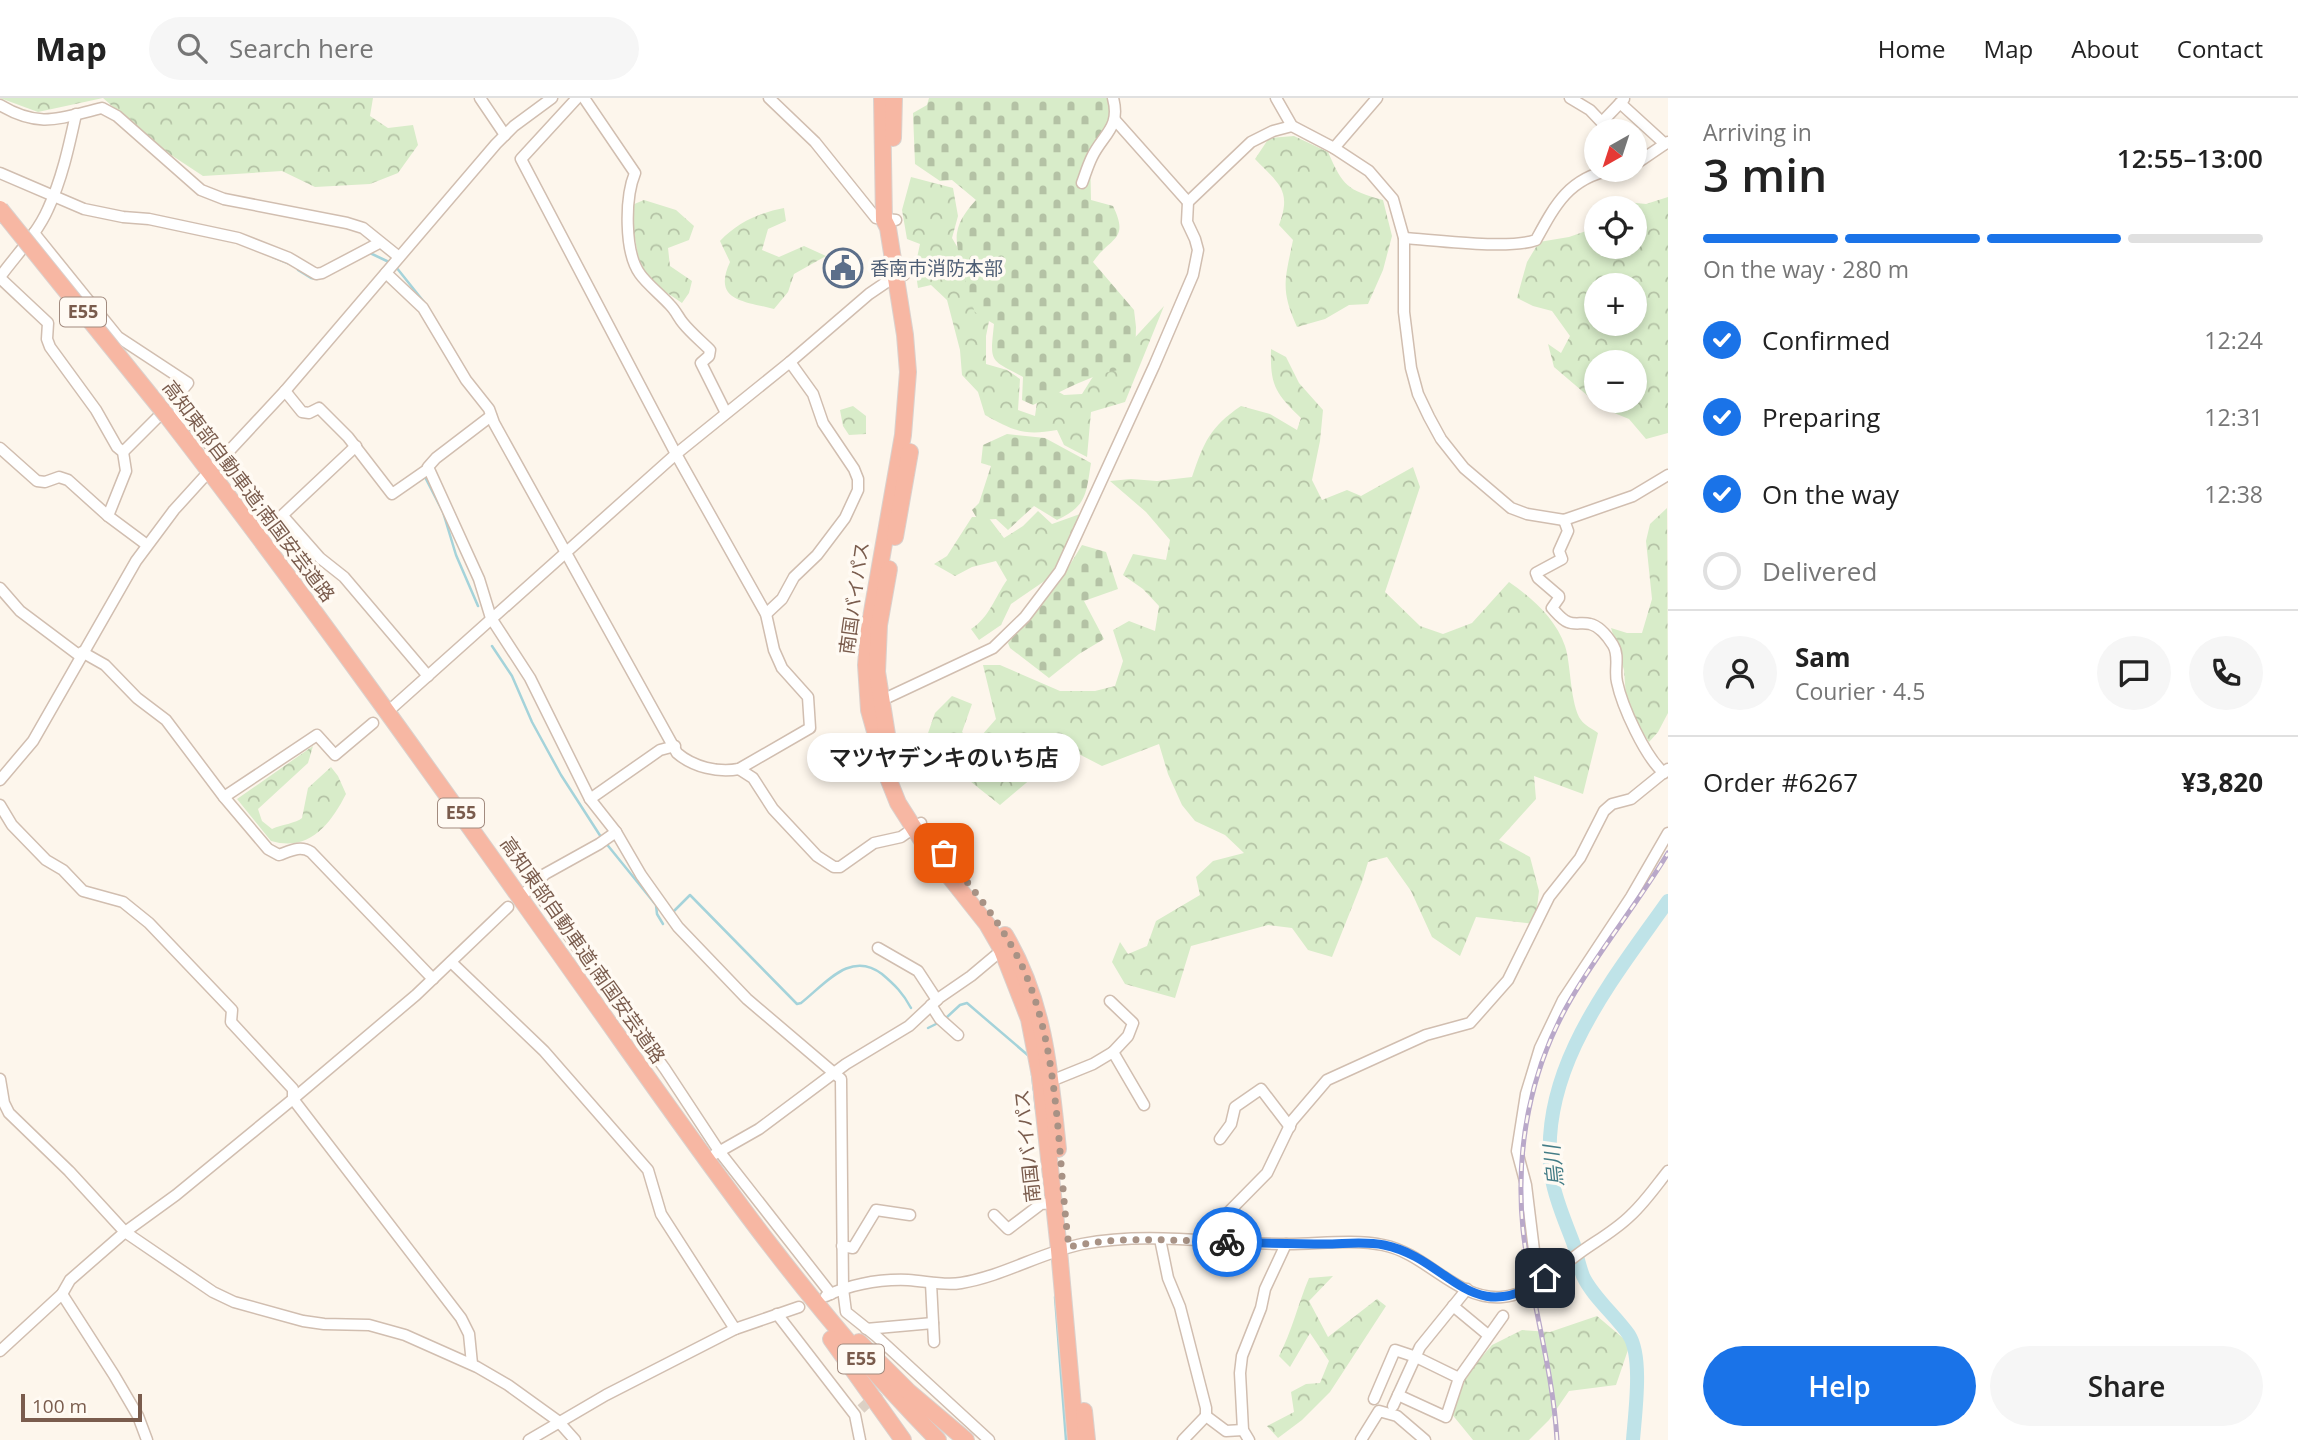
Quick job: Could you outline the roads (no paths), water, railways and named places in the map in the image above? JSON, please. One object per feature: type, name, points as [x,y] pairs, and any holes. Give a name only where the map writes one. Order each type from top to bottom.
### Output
[{"type":"highway","name":"南国バイパス","points":[[882,98],[890,220],[914,346],[915,407],[906,481],[879,625],[877,672],[880,701],[896,769],[917,826],[1002,950],[1029,1019],[1040,1076],[1076,1440]]},
{"type":"highway","name":"南国バイパス","points":[[890,220],[894,98]]},
{"type":"highway","name":"高知東部自動車道;南国安芸道路","points":[[0,209],[169,410],[383,703],[746,1216],[864,1363],[938,1440]]},
{"type":"highway","name":"南国バイパス","points":[[899,276],[908,372],[905,414],[872,601],[866,665],[869,709],[898,803],[987,907],[1015,953],[1038,1011],[1046,1042],[1051,1081],[1058,1251],[1087,1440]]},
{"type":"highway","points":[[746,1216],[772,1257],[903,1440]]},
{"type":"highway","points":[[790,1273],[908,1391],[966,1440]]},
{"type":"street","points":[[480,98],[505,135]]},
{"type":"street","points":[[219,462],[285,391],[496,144],[552,98]]},
{"type":"street","points":[[386,273],[423,308],[466,380],[482,399],[677,753],[696,765],[739,769],[810,728],[808,697],[782,668],[774,650],[766,614],[676,454],[521,159],[577,98]]},
{"type":"street","points":[[584,98],[635,173],[629,188],[626,219],[640,276],[676,311],[710,350],[709,356],[701,363],[726,413]]},
{"type":"street","points":[[769,98],[815,142],[876,218],[890,220]]},
{"type":"street","points":[[1082,183],[1092,156],[1108,135],[1115,120],[1113,98]]},
{"type":"street","points":[[1276,98],[1292,126],[1334,148],[1369,171],[1393,199],[1404,238],[1404,312],[1411,368],[1418,394],[1441,439],[1464,468],[1511,508],[1527,514],[1564,520],[1633,495],[1668,475]]},
{"type":"street","points":[[1334,148],[1377,98]]},
{"type":"street","points":[[1570,98],[1590,110],[1598,119]]},
{"type":"street","points":[[1611,119],[1623,101],[1667,143],[1647,156]]},
{"type":"street","points":[[0,105],[33,120],[53,120],[102,108],[117,116],[201,190],[224,199],[363,228],[399,257]]},
{"type":"street","points":[[76,114],[67,158],[48,209],[34,233],[0,277],[48,323],[47,339],[50,347],[123,452],[127,471],[108,516]]},
{"type":"street","points":[[1115,120],[1188,202]]},
{"type":"street","points":[[880,701],[993,648],[1025,617],[1060,571],[1193,275],[1198,250],[1187,222],[1188,202],[1251,142],[1273,131],[1292,126]]},
{"type":"street","points":[[0,173],[84,209],[149,219],[238,238],[289,258],[310,273],[322,273],[379,243]]},
{"type":"street","points":[[1404,238],[1509,244],[1530,242],[1536,240],[1552,210],[1570,188],[1584,180]]},
{"type":"street","points":[[34,233],[118,337],[188,383],[169,410],[123,452]]},
{"type":"street","points":[[393,707],[676,454],[869,294],[899,276]]},
{"type":"street","points":[[766,614],[782,599],[794,577],[817,555],[845,518],[858,490],[854,469],[823,423],[813,394],[790,362]]},
{"type":"street","points":[[285,391],[303,412],[309,413],[319,408],[356,446],[392,494],[428,469],[436,458],[493,419]]},
{"type":"street","points":[[169,410],[219,462],[238,474],[243,487],[273,524],[356,446]]},
{"type":"street","points":[[0,448],[37,481],[59,477],[68,480],[108,516],[147,545]]},
{"type":"street","points":[[428,469],[478,579],[491,618],[530,678],[590,799],[615,832],[640,875],[678,927],[747,999],[841,1079],[842,1246],[846,1312],[904,1369],[989,1440]]},
{"type":"street","points":[[0,780],[33,741],[81,654],[147,545],[204,477]]},
{"type":"street","points":[[283,516],[320,558],[344,577],[428,676]]},
{"type":"street","points":[[1200,1241],[1267,1173],[1290,1127],[1327,1080],[1426,1035],[1470,1023],[1508,980],[1549,897],[1580,858],[1604,811],[1612,804],[1631,799],[1666,771],[1658,767],[1623,703],[1616,680],[1617,653],[1613,644],[1591,624],[1567,622],[1552,608],[1559,596],[1538,578],[1536,573],[1562,559],[1559,551],[1568,531],[1564,520]]},
{"type":"street","points":[[0,588],[20,611],[81,654],[105,665],[137,698],[166,720],[224,797],[274,853],[279,855],[305,848],[311,852],[433,979]]},
{"type":"street","points":[[224,797],[317,735],[335,755],[373,723]]},
{"type":"street","points":[[590,799],[660,750],[675,746]]},
{"type":"street","points":[[739,769],[753,778],[773,809],[817,856],[834,867],[840,867],[878,841],[901,837],[917,826]]},
{"type":"street","points":[[0,805],[12,825],[46,860],[63,870],[83,891],[123,902],[149,923],[232,1010],[231,1022],[293,1089],[293,1099],[461,1318],[469,1334],[472,1364]]},
{"type":"street","points":[[615,832],[545,874],[529,889],[665,1069],[717,1152],[828,1295],[843,1289],[895,1280],[957,1284],[1007,1271],[1058,1251],[1121,1240],[1160,1239],[1384,1245],[1410,1254],[1482,1296],[1501,1297],[1513,1295],[1538,1283],[1610,1234],[1632,1214],[1668,1171]]},
{"type":"street","points":[[1538,1283],[1526,1185],[1517,1151],[1525,1094],[1540,1048],[1563,1000],[1631,897],[1668,833]]},
{"type":"street","points":[[0,1351],[62,1294],[70,1280],[125,1232],[176,1195],[293,1099],[433,979],[508,907]]},
{"type":"street","points":[[878,948],[918,971],[940,1019],[958,1035]]},
{"type":"street","points":[[717,1152],[760,1129],[835,1073],[909,1026],[934,1002],[1002,950]]},
{"type":"street","points":[[451,962],[544,1051],[648,1170],[661,1214],[735,1328]]},
{"type":"street","points":[[1051,1081],[1093,1064],[1113,1052],[1128,1035],[1133,1023],[1110,1001]]},
{"type":"street","points":[[1113,1052],[1144,1105]]},
{"type":"street","points":[[0,1079],[3,1110],[69,1171],[125,1232],[226,1299],[314,1324],[381,1327],[472,1364],[508,1385],[558,1421],[575,1440]]},
{"type":"street","points":[[1220,1139],[1231,1124],[1235,1107],[1261,1089],[1290,1127]]},
{"type":"street","points":[[994,1215],[1008,1229],[1041,1205],[1054,1203]]},
{"type":"street","points":[[842,1246],[853,1248],[876,1210],[910,1215]]},
{"type":"street","points":[[1160,1239],[1168,1278],[1184,1321],[1206,1408],[1206,1416],[1183,1440]]},
{"type":"street","points":[[1206,1416],[1226,1431],[1246,1435],[1240,1373],[1242,1356],[1261,1308],[1267,1284],[1286,1244]]},
{"type":"street","points":[[931,1283],[933,1342]]},
{"type":"street","points":[[1467,1289],[1420,1347],[1396,1401],[1446,1417],[1459,1378],[1503,1316]]},
{"type":"street","points":[[62,1294],[138,1416],[147,1440]]},
{"type":"street","points":[[1453,1306],[1488,1335]]},
{"type":"street","points":[[529,1440],[558,1421],[735,1328],[799,1307]]},
{"type":"street","points":[[777,1314],[858,1412],[860,1440]]},
{"type":"street","points":[[866,1329],[933,1323]]},
{"type":"street","points":[[1374,1399],[1395,1350],[1459,1378]]},
{"type":"street","points":[[1361,1440],[1379,1411],[1397,1416],[1425,1440]]},
{"type":"waterway","points":[[370,253],[389,262]]},
{"type":"waterway","points":[[273,257],[290,264]]},
{"type":"waterway","points":[[396,267],[424,302]]},
{"type":"waterway","points":[[298,270],[317,279]]},
{"type":"waterway","points":[[427,475],[426,479],[443,512],[456,555],[478,606]]},
{"type":"waterway","points":[[492,646],[512,676],[532,722],[561,775],[601,837]]},
{"type":"waterway","points":[[605,842],[656,905],[657,914],[663,924]]},
{"type":"waterway","points":[[672,913],[690,895],[797,1004],[839,972],[860,966],[882,974],[898,989],[911,1008]]},
{"type":"waterway","name":"烏川","points":[[1633,1440],[1637,1386],[1633,1345],[1629,1335],[1592,1291],[1583,1276],[1554,1188],[1550,1140],[1555,1102],[1566,1066],[1582,1031],[1623,964],[1668,901]]},
{"type":"waterway","points":[[946,1018],[960,1005],[967,1003],[1030,1057]]},
{"type":"waterway","points":[[928,1028],[938,1023]]},
{"type":"waterway","points":[[1032,1074],[1036,1109]]},
{"type":"waterway","points":[[1055,1297],[1066,1440]]},
{"type":"tunnel","points":[[861,1409],[890,1382]]},
{"type":"railway","points":[[1557,1440],[1551,1387],[1523,1230],[1521,1170],[1529,1111],[1545,1053],[1571,999],[1668,853]]},
{"type":"place","name":"香南市消防本部","points":[[843,268]]},
{"type":"place","name":"マツヤデンキのいち店","points":[[944,853]]}]
